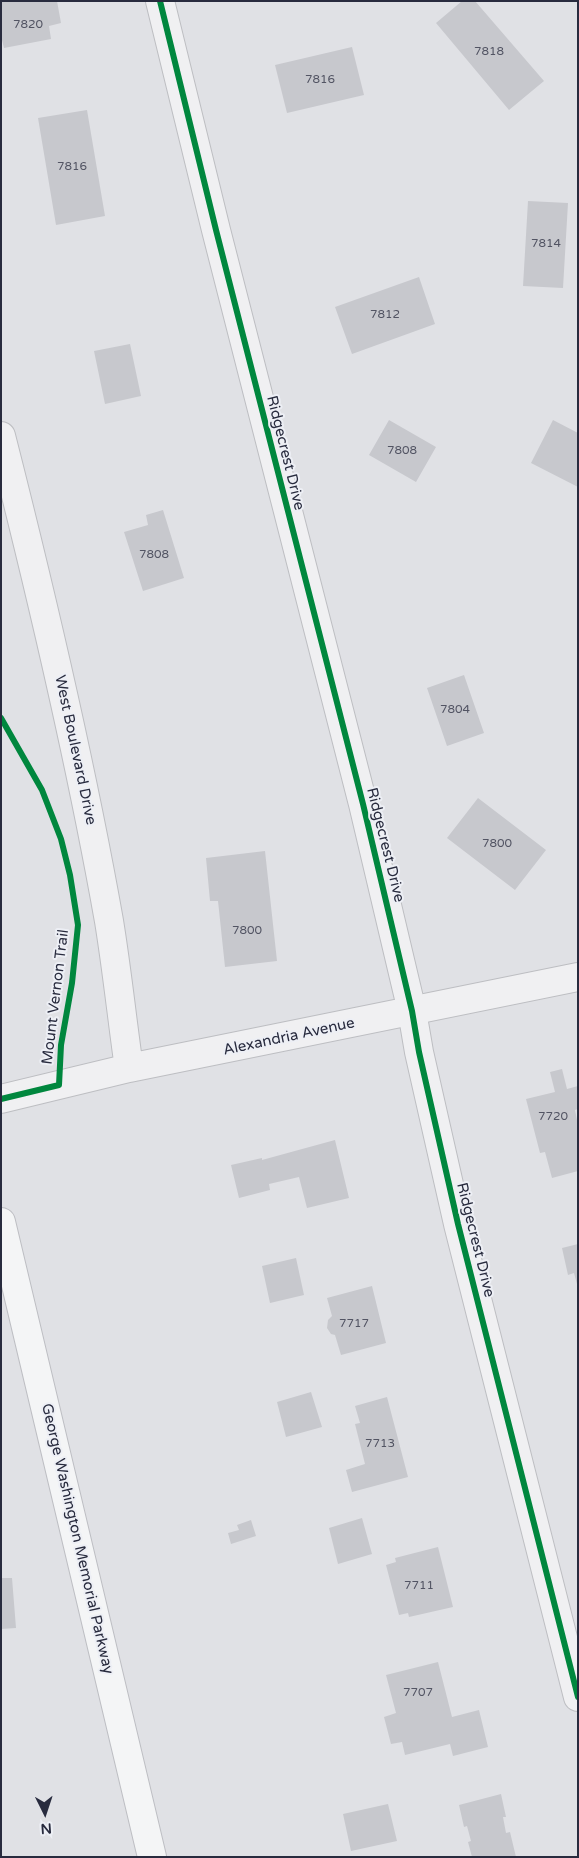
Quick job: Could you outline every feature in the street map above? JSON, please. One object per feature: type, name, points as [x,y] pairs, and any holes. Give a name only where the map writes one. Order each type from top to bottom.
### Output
[{"type":"main road","name":"George Washington Memorial Parkway","points":[[1,1222],[152,1857]]},
{"type":"street","name":"Ridgecrest Drive","points":[[160,1],[216,230],[363,804],[412,1011],[422,1069],[458,1224],[578,1697]]},
{"type":"street","name":"West Boulevard Drive","points":[[1,436],[7,477],[46,611],[91,827],[109,924],[129,1068]]},
{"type":"street","name":"Alexandria Avenue","points":[[1,1099],[129,1068],[578,977]]},
{"type":"building","points":[[1,1],[57,1],[61,23],[49,26],[51,39],[4,48],[1,36]]},
{"type":"building","points":[[462,1],[475,1],[544,81],[509,110],[436,23]]},
{"type":"building","points":[[352,47],[364,95],[287,113],[275,65]]},
{"type":"building","points":[[87,110],[105,216],[56,225],[38,118]]},
{"type":"building","points":[[528,201],[568,203],[563,288],[523,286]]},
{"type":"building","points":[[419,277],[435,324],[352,354],[335,307]]},
{"type":"building","points":[[130,344],[141,396],[105,404],[94,351]]},
{"type":"building","points":[[389,420],[436,447],[416,482],[369,455]]},
{"type":"building","points":[[553,420],[578,433],[578,487],[531,463]]},
{"type":"building","points":[[163,510],[184,578],[143,591],[124,532],[148,525],[146,515]]},
{"type":"building","points":[[464,675],[484,733],[447,746],[427,688]]},
{"type":"building","points":[[478,798],[546,850],[515,890],[447,838]]},
{"type":"building","points":[[265,851],[277,961],[225,967],[218,901],[210,901],[206,858]]},
{"type":"building","points":[[562,1069],[567,1089],[578,1086],[578,1109],[575,1110],[578,1125],[578,1171],[552,1178],[545,1152],[540,1153],[526,1099],[555,1092],[550,1072]]},
{"type":"building","points":[[335,1140],[349,1198],[307,1208],[299,1177],[269,1184],[270,1190],[239,1198],[231,1165],[262,1158],[262,1160]]},
{"type":"building","points":[[578,1244],[577,1284],[574,1273],[568,1275],[562,1248]]},
{"type":"building","points":[[296,1258],[304,1295],[270,1303],[262,1266]]},
{"type":"building","points":[[372,1286],[386,1343],[341,1355],[335,1335],[331,1334],[327,1328],[328,1320],[332,1316],[327,1298]]},
{"type":"building","points":[[311,1392],[322,1427],[286,1437],[277,1402]]},
{"type":"building","points":[[387,1397],[408,1477],[352,1492],[346,1470],[365,1464],[355,1424],[360,1423],[355,1406]]},
{"type":"building","points":[[362,1518],[372,1554],[338,1564],[329,1528]]},
{"type":"building","points":[[251,1520],[256,1536],[231,1544],[228,1533],[239,1530],[237,1525]]},
{"type":"building","points":[[438,1547],[453,1607],[409,1617],[408,1613],[399,1615],[386,1565],[396,1562],[395,1558]]},
{"type":"building","points":[[1,1578],[12,1578],[16,1628],[1,1629]]},
{"type":"building","points":[[438,1662],[452,1717],[479,1710],[488,1747],[453,1756],[450,1744],[405,1755],[402,1742],[391,1744],[384,1717],[396,1713],[386,1675]]},
{"type":"building","points":[[501,1794],[506,1817],[503,1817],[506,1833],[510,1832],[516,1857],[472,1857],[468,1842],[471,1841],[467,1826],[464,1827],[459,1805]]},
{"type":"building","points":[[388,1804],[397,1841],[351,1851],[343,1814]]},
{"type":"cycle path","points":[[160,1],[216,230],[363,804],[412,1011],[419,1052],[458,1224],[578,1697]]},
{"type":"cycle path","name":"Mount Vernon Trail","points":[[1,718],[42,790],[61,839],[70,875],[78,925],[72,983],[61,1045],[59,1085],[1,1099]]}]
